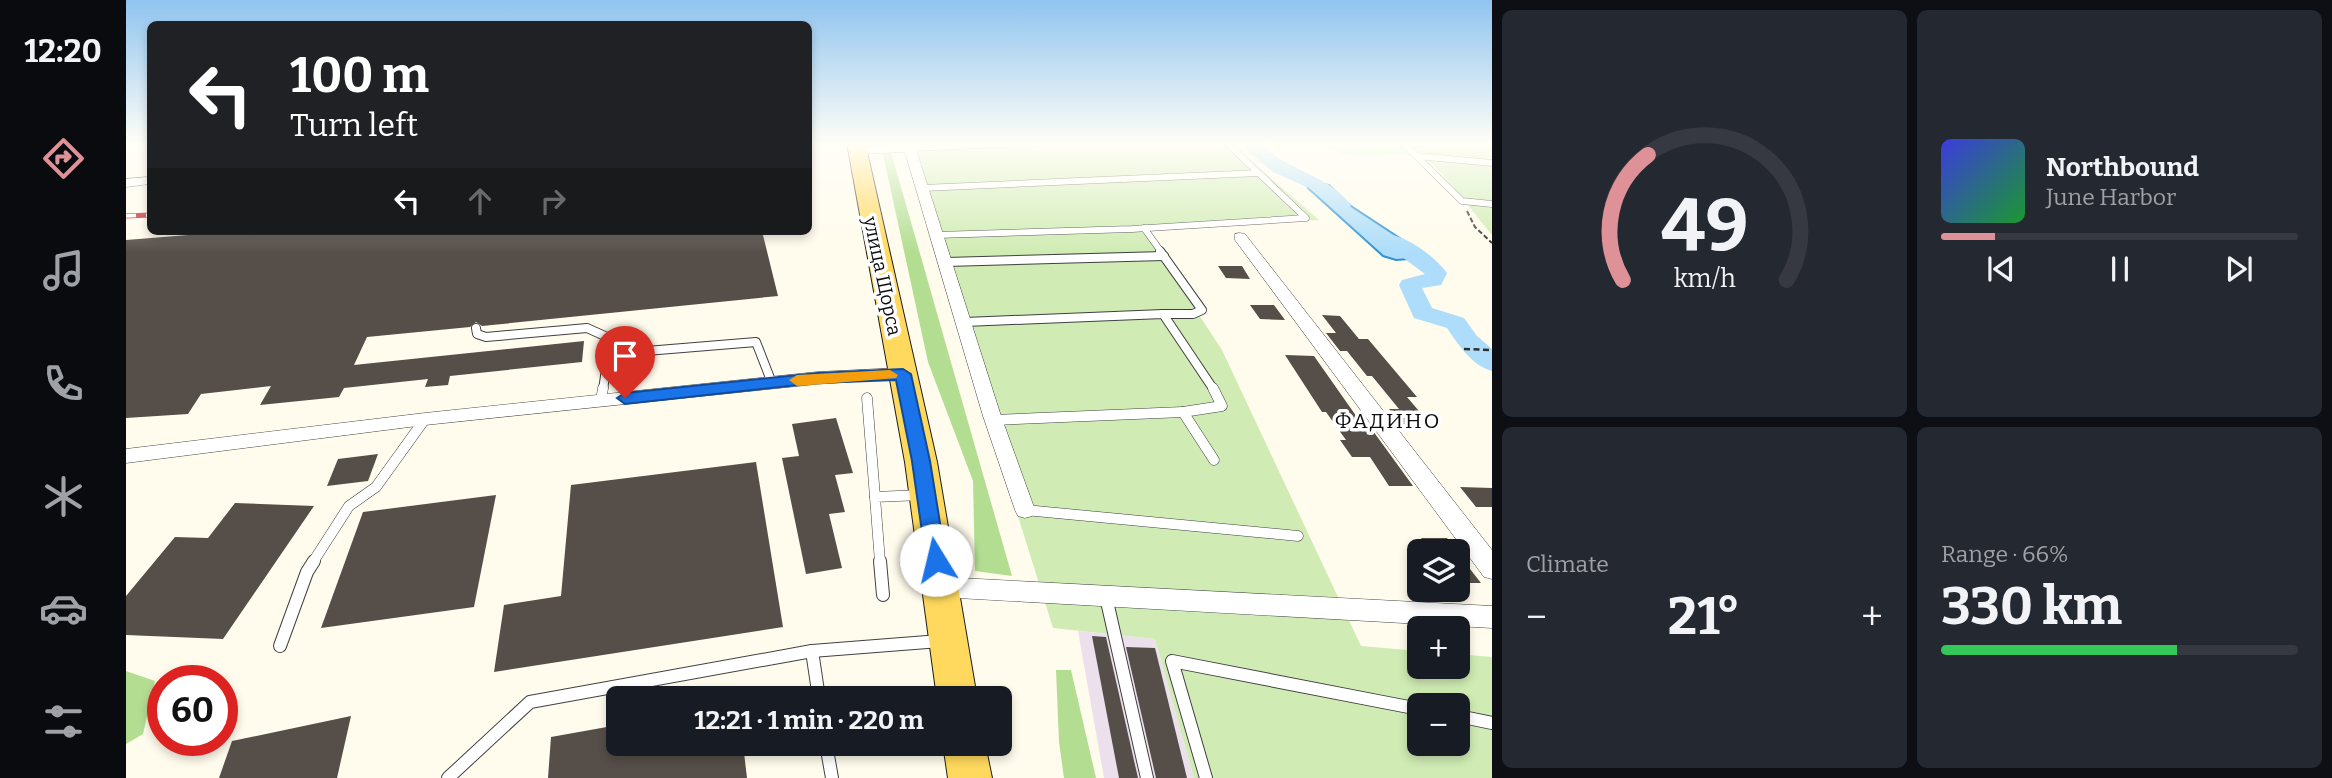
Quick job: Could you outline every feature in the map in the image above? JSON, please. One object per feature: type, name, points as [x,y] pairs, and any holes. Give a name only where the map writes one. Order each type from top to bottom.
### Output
[{"type":"main road","name":"улица Щорса","points":[[864,179],[926,495],[955,686]]},
{"type":"main road","points":[[966,756],[970,778]]},
{"type":"street","points":[[920,179],[994,420],[1025,510]]},
{"type":"street","points":[[126,183],[147,181]]},
{"type":"street","points":[[1240,237],[1492,570]]},
{"type":"street","points":[[126,456],[425,419],[772,383],[903,374]]},
{"type":"street","points":[[940,587],[1492,617]]},
{"type":"lane","points":[[923,188],[1118,179]]},
{"type":"lane","points":[[937,235],[1144,228],[1306,218],[1266,179]]},
{"type":"lane","points":[[1440,179],[1462,201],[1492,204]]},
{"type":"lane","points":[[965,322],[1193,314],[1202,310],[1144,228]]},
{"type":"lane","points":[[946,262],[1164,256]]},
{"type":"lane","points":[[994,420],[1183,412],[1222,406],[1163,314]]},
{"type":"lane","points":[[476,328],[477,334],[486,337],[587,328],[616,341],[622,353]]},
{"type":"lane","points":[[601,401],[606,369],[622,353],[756,342],[772,383]]},
{"type":"lane","points":[[867,398],[883,595]]},
{"type":"lane","points":[[1183,412],[1214,460]]},
{"type":"lane","points":[[279,646],[307,572],[349,506],[376,487],[425,419]]},
{"type":"lane","points":[[875,497],[926,495]]},
{"type":"lane","points":[[1025,510],[1298,536]]},
{"type":"lane","points":[[1106,595],[1147,778]]},
{"type":"lane","points":[[449,778],[530,702],[812,651],[948,640]]},
{"type":"lane","points":[[812,651],[817,686]]},
{"type":"lane","points":[[1206,778],[1172,661],[1407,707]]},
{"type":"lane","points":[[1470,718],[1492,723]]},
{"type":"lane","points":[[829,756],[832,778]]},
{"type":"path","points":[[1462,201],[1475,227],[1492,243]]},
{"type":"path","points":[[1464,349],[1492,350]]},
{"type":"shaded area","points":[[1078,631],[1155,639],[1194,778],[1104,778]]},
{"type":"green space","points":[[888,179],[899,179],[1012,576],[975,571],[973,481],[928,362]]},
{"type":"green space","points":[[912,179],[1272,179],[1319,220],[1144,231],[1222,350],[1361,646],[1407,650],[1407,679],[1470,679],[1470,655],[1492,657],[1492,778],[1194,778],[1155,639],[1053,628]]},
{"type":"green space","points":[[1446,179],[1492,179],[1492,235]]},
{"type":"green space","points":[[1056,670],[1071,670],[1096,778],[1064,778],[1059,742]]},
{"type":"green space","points":[[126,671],[147,678],[147,716],[143,734],[126,744]]},
{"type":"water","points":[[1313,182],[1329,185],[1351,206],[1415,248],[1424,258],[1396,260],[1383,256],[1309,189],[1306,185]]},
{"type":"building","points":[[188,235],[763,235],[778,296],[482,326],[476,322],[470,327],[367,337],[354,365],[584,341],[582,362],[450,376],[448,385],[425,387],[428,379],[344,388],[339,397],[260,405],[271,386],[201,394],[188,414],[126,418],[126,240]]},
{"type":"building","points":[[1218,266],[1242,266],[1250,279],[1226,278]]},
{"type":"building","points":[[1250,305],[1274,305],[1285,320],[1260,319]]},
{"type":"building","points":[[1322,315],[1340,316],[1359,339],[1368,339],[1417,397],[1407,397],[1430,424],[1401,424],[1389,409],[1399,409],[1372,376],[1367,376],[1347,351],[1340,351],[1326,333],[1336,333]]},
{"type":"building","points":[[1285,355],[1314,356],[1359,420],[1365,420],[1413,486],[1389,486],[1370,457],[1352,457],[1340,440],[1346,440],[1326,412],[1322,412]]},
{"type":"building","points":[[836,418],[853,473],[835,475],[845,512],[829,514],[842,568],[806,574],[782,458],[799,456],[792,424]]},
{"type":"building","points":[[378,454],[368,481],[327,486],[338,459]]},
{"type":"building","points":[[756,462],[783,627],[494,672],[504,605],[561,596],[571,485]]},
{"type":"building","points":[[1460,487],[1492,488],[1492,507],[1476,507]]},
{"type":"building","points":[[496,495],[474,607],[321,628],[363,512]]},
{"type":"building","points":[[235,503],[314,506],[223,639],[126,635],[126,596],[175,537],[208,538]]},
{"type":"building","points":[[1470,569],[1481,583],[1470,583]]},
{"type":"building","points":[[1092,636],[1106,637],[1138,778],[1119,778]]},
{"type":"building","points":[[1126,647],[1155,648],[1187,778],[1156,778]]},
{"type":"building","points":[[351,716],[337,778],[219,778],[227,756],[238,756],[238,740]]},
{"type":"building","points":[[606,727],[606,756],[744,756],[747,778],[548,778],[551,737]]},
{"type":"waterway","points":[[1303,179],[1315,184],[1341,205]]},
{"type":"waterway","points":[[1393,241],[1427,263],[1436,273],[1433,280],[1410,285],[1422,313],[1456,323],[1468,341],[1492,363]]},
{"type":"railway","points":[[126,216],[147,215]]},
{"type":"slow traffic","points":[[797,380],[890,375]]},
{"type":"district","name":"ФАДИНО","points":[[1388,421]]},
{"type":"route","points":[[625,398],[817,378],[903,374],[921,461],[936,560]]}]
